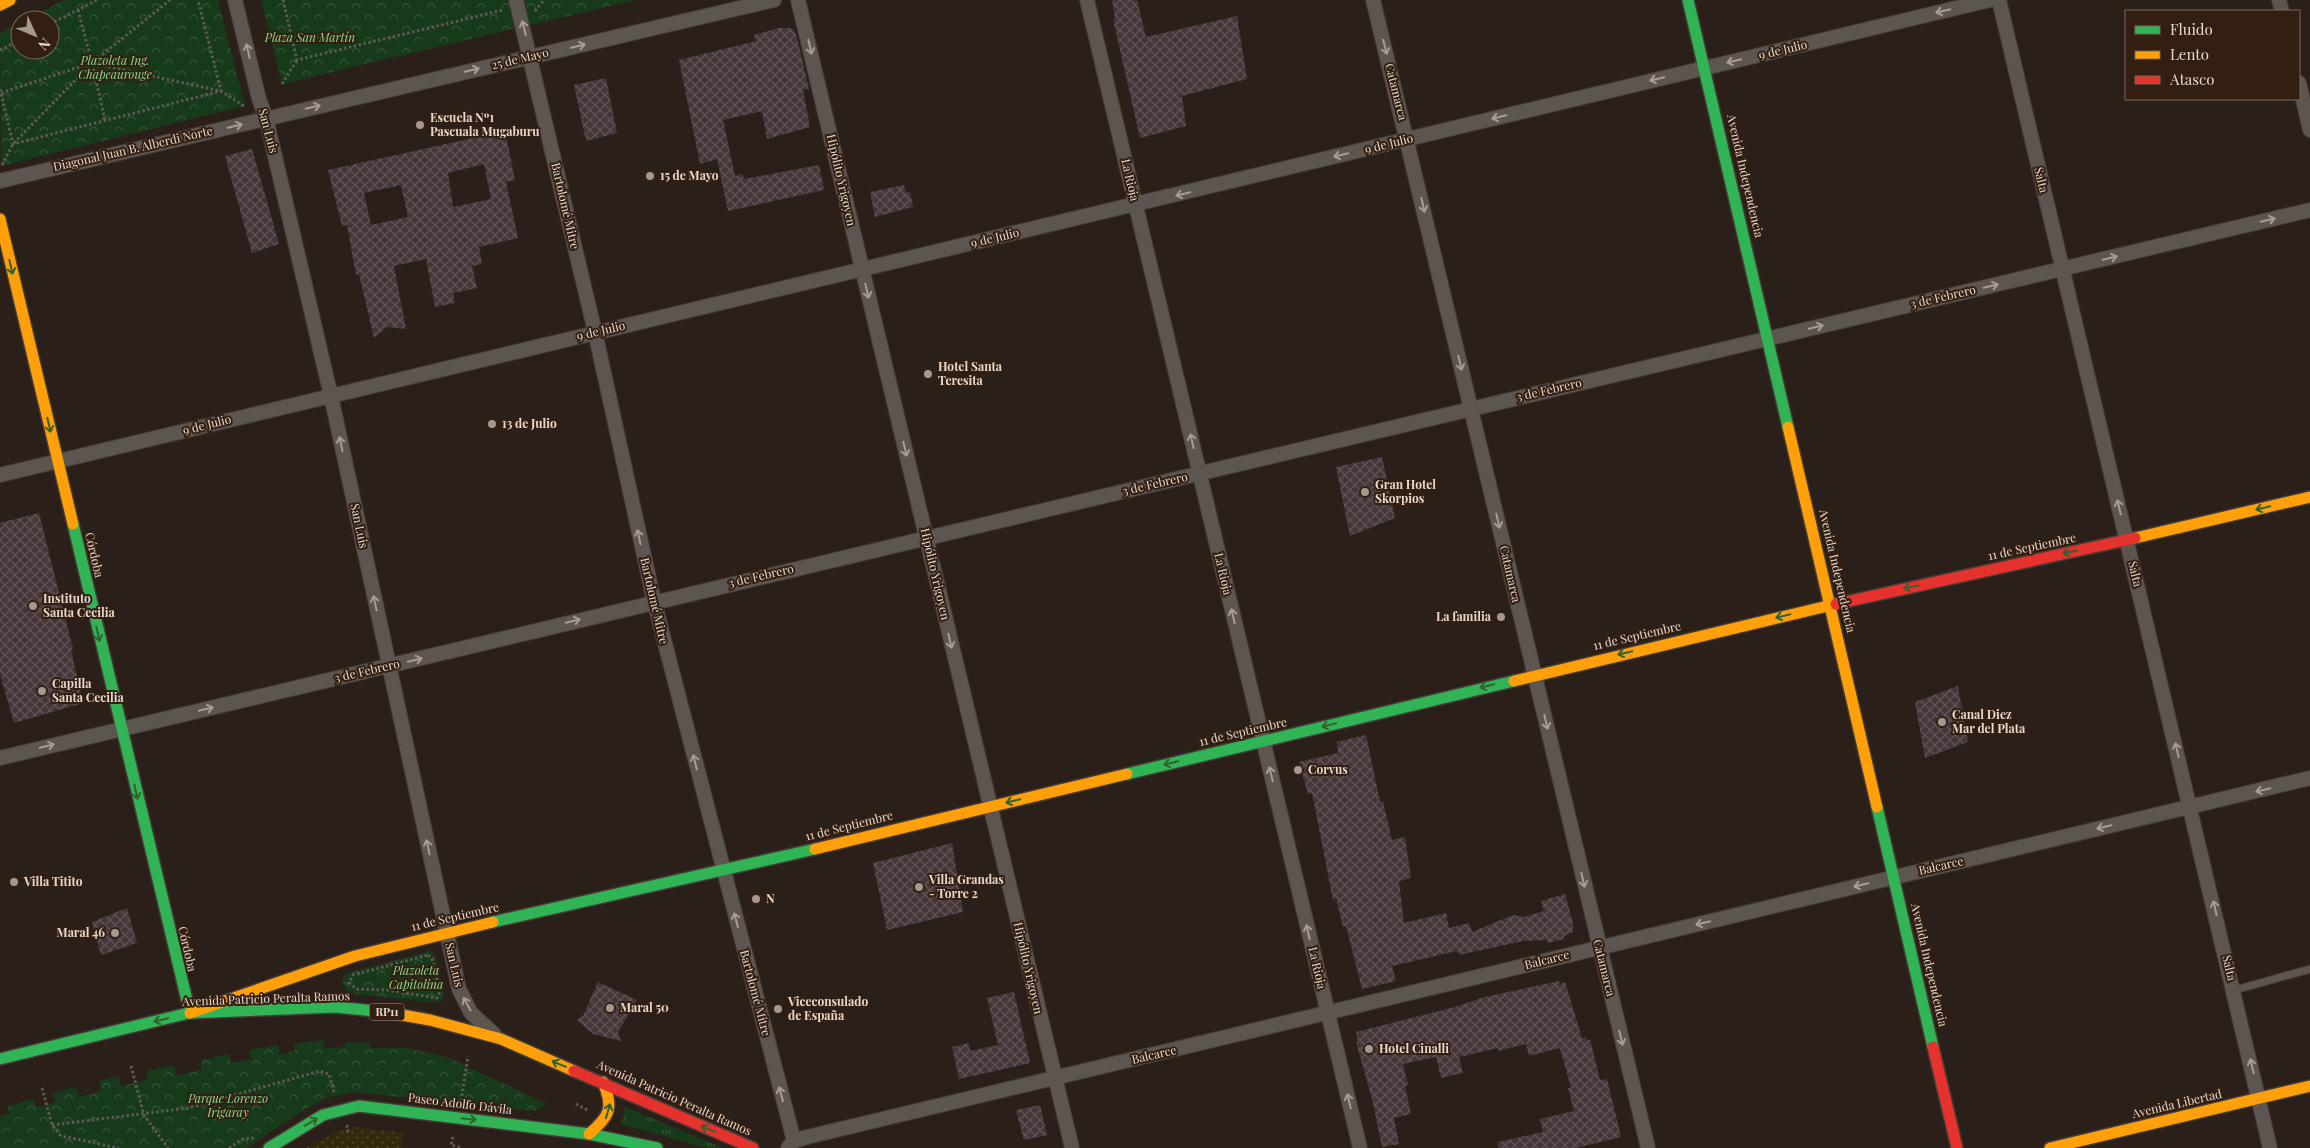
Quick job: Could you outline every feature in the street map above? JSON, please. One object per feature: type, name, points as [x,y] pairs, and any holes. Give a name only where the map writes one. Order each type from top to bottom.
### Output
[{"type":"street","points":[[0,5],[10,0]]},
{"type":"street","name":"San Luis","points":[[236,0],[259,99],[266,118],[331,396],[459,990],[464,1002],[482,1024],[500,1039]]},
{"type":"street","name":"25 de Mayo","points":[[266,118],[774,0]]},
{"type":"street","name":"Hipólito Yrigoyen","points":[[798,0],[1072,1148]]},
{"type":"street","name":"La Rioja","points":[[1087,0],[1360,1148]]},
{"type":"street","name":"Catamarca","points":[[1373,0],[1648,1148]]},
{"type":"street","name":"Avenida Independencia","points":[[1688,0],[1769,338],[1957,1148]]},
{"type":"street","name":"9 de Julio","points":[[0,475],[1990,0]]},
{"type":"street","name":"Salta","points":[[1999,0],[2235,990],[2270,1148]]},
{"type":"street","name":"Bartolomé Mitre","points":[[510,2],[530,57],[595,332],[654,602],[791,1144]]},
{"type":"street","points":[[2300,87],[2310,130]]},
{"type":"street","name":"Diagonal Juan B. Alberdi Norte","points":[[0,180],[266,118]]},
{"type":"street","name":"3 de Febrero","points":[[0,758],[2310,210]]},
{"type":"street","name":"Córdoba","points":[[0,219],[188,1013]]},
{"type":"street","name":"11 de Septiembre","points":[[188,1013],[355,956],[446,932],[723,871],[1830,605],[2127,540],[2310,497]]},
{"type":"street","name":"Balcarce","points":[[791,1144],[1054,1078],[2310,778]]},
{"type":"street","name":"Avenida Patricio Peralta Ramos","points":[[0,1059],[188,1013],[335,1007],[370,1010],[430,1020],[500,1039],[753,1148]]},
{"type":"street","points":[[590,1134],[607,1118],[610,1109],[610,1100],[603,1082]]},
{"type":"street","name":"Avenida Libertad","points":[[2050,1148],[2310,1086]]},
{"type":"street","name":"Paseo Adolfo Dávila","points":[[269,1148],[320,1116],[350,1106],[590,1134],[657,1148]]},
{"type":"lane","points":[[2235,990],[2310,969]]},
{"type":"path","points":[[60,19],[97,0]]},
{"type":"path","points":[[2,166],[13,144],[92,63],[170,0]]},
{"type":"path","points":[[198,0],[221,91]]},
{"type":"path","points":[[282,84],[296,60],[283,0]]},
{"type":"path","points":[[296,60],[505,10],[510,2]]},
{"type":"path","points":[[78,10],[105,120]]},
{"type":"path","points":[[13,144],[0,91],[92,63],[221,91],[245,106]]},
{"type":"path","points":[[13,144],[221,91]]},
{"type":"path","points":[[428,955],[432,959],[436,974],[439,997],[356,988],[349,983],[353,976],[394,964],[428,955]]},
{"type":"path","points":[[394,964],[402,971]]},
{"type":"path","points":[[413,972],[436,974]]},
{"type":"path","points":[[404,993],[406,982]]},
{"type":"path","points":[[460,1104],[468,1056]]},
{"type":"path","points":[[131,1066],[144,1115],[168,1148]]},
{"type":"path","points":[[52,1125],[188,1108],[320,1071],[329,1074],[335,1095]]},
{"type":"path","points":[[42,1088],[52,1125],[56,1131],[66,1138],[119,1148]]},
{"type":"path","points":[[348,1124],[348,1135]]},
{"type":"path","points":[[453,1135],[451,1145],[462,1148]]},
{"type":"path","points":[[229,1148],[243,1139],[262,1136]]},
{"type":"green space","name":"Plazoleta Ing. Chapeaurouge","points":[[64,0],[218,0],[245,106],[1,166],[0,33],[10,28],[10,60],[60,60],[60,10],[45,10]]},
{"type":"green space","name":"Plaza San Martín","points":[[261,0],[635,0],[282,84]]},
{"type":"green space","name":"Plazoleta Capitolina","points":[[430,951],[435,955],[444,994],[443,1000],[439,1003],[356,994],[347,991],[343,985],[343,978],[348,973]]},
{"type":"green space","name":"Parque Lorenzo Irigaray","points":[[323,1040],[325,1048],[345,1047],[345,1042],[370,1043],[370,1048],[406,1048],[447,1057],[547,1104],[535,1111],[352,1092],[326,1098],[302,1111],[247,1148],[0,1148],[0,1116],[9,1114],[8,1106],[33,1099],[36,1107],[55,1102],[53,1093],[75,1087],[79,1097],[101,1091],[99,1081],[119,1076],[121,1086],[148,1080],[147,1071],[174,1065],[176,1075],[202,1070],[201,1060],[229,1054],[231,1063],[251,1059],[249,1050],[278,1045],[280,1054],[295,1051],[294,1044]]},
{"type":"green space","points":[[623,1106],[723,1148],[706,1148],[620,1124],[624,1115]]},
{"type":"sand","points":[[355,1127],[404,1133],[401,1146],[405,1148],[306,1148],[340,1130]]},
{"type":"building","points":[[1112,0],[1137,0],[1146,37],[1237,16],[1247,79],[1182,96],[1186,126],[1140,138],[1113,19],[1115,18]]},
{"type":"building","points":[[779,28],[790,28],[795,32],[797,38],[809,89],[803,90],[810,127],[767,139],[762,111],[723,120],[735,176],[742,174],[744,179],[819,165],[824,190],[728,211],[717,159],[700,164],[679,60],[756,41],[754,35]]},
{"type":"building","points":[[606,78],[617,133],[586,141],[574,85]]},
{"type":"building","points":[[505,131],[515,180],[506,182],[518,238],[479,247],[482,264],[472,266],[477,288],[453,293],[455,303],[435,307],[426,259],[394,266],[406,329],[387,327],[374,338],[359,274],[356,275],[347,225],[342,226],[328,170]],"holes":[[[484,164],[491,199],[453,207],[448,173]],[[401,185],[408,217],[371,225],[364,193]]]},
{"type":"building","points":[[252,149],[279,244],[252,253],[225,156]]},
{"type":"building","points":[[904,185],[906,193],[910,192],[913,207],[875,217],[870,192]]},
{"type":"building","name":"Gran Hotel Skorpios","points":[[1382,457],[1395,518],[1350,536],[1336,467]]},
{"type":"building","name":"Instituto Santa Cecilia","points":[[39,513],[73,649],[71,650],[83,703],[14,723],[0,674],[0,523]]},
{"type":"building","name":"Canal Diez Mar del Plata","points":[[1958,686],[1968,742],[1925,758],[1915,702]]},
{"type":"building","points":[[1366,735],[1380,802],[1383,802],[1392,840],[1405,837],[1411,878],[1399,881],[1404,923],[1446,913],[1449,928],[1469,923],[1472,932],[1513,915],[1524,917],[1544,911],[1541,901],[1565,894],[1573,923],[1573,932],[1564,936],[1564,939],[1548,943],[1546,940],[1523,941],[1459,955],[1457,951],[1392,966],[1396,981],[1362,989],[1346,926],[1343,927],[1336,898],[1333,900],[1312,793],[1308,794],[1299,762],[1338,753],[1337,742]]},
{"type":"building","name":"Villa Grandas - Torre 2","points":[[952,843],[963,912],[887,930],[873,863]]},
{"type":"building","name":"Maral 46","points":[[127,908],[137,943],[101,955],[92,922]]},
{"type":"building","points":[[1559,981],[1560,984],[1565,982],[1582,1038],[1586,1037],[1587,1041],[1590,1039],[1600,1080],[1607,1079],[1621,1137],[1576,1148],[1498,1148],[1498,1142],[1543,1132],[1540,1119],[1574,1111],[1568,1088],[1571,1088],[1560,1048],[1529,1056],[1526,1044],[1498,1051],[1498,1048],[1459,1057],[1463,1073],[1441,1078],[1436,1057],[1403,1064],[1408,1085],[1405,1086],[1411,1114],[1394,1118],[1399,1144],[1382,1147],[1372,1099],[1356,1042],[1358,1042],[1356,1032],[1455,1007],[1485,997]]},
{"type":"building","name":"Maral 50","points":[[598,982],[637,1000],[618,1032],[621,1041],[593,1034],[577,1020],[583,1016]]},
{"type":"building","points":[[1014,992],[1030,1063],[959,1079],[952,1047],[969,1043],[970,1051],[998,1045],[987,998]]},
{"type":"building","points":[[1040,1105],[1047,1135],[1024,1140],[1016,1110]]},
{"type":"traffic: fast","points":[[1688,0],[1788,427]]},
{"type":"traffic: fast","points":[[73,524],[190,1013]]},
{"type":"traffic: fast","points":[[1127,774],[1514,681]]},
{"type":"traffic: fast","points":[[1877,807],[1933,1047]]},
{"type":"traffic: fast","points":[[493,922],[815,849]]},
{"type":"traffic: fast","points":[[0,1059],[189,1013],[335,1007],[385,1012]]},
{"type":"traffic: fast","points":[[269,1148],[323,1115],[359,1106],[589,1134],[657,1148]]},
{"type":"traffic: slow","points":[[0,5],[10,0]]},
{"type":"traffic: slow","points":[[0,219],[73,524]]},
{"type":"traffic: slow","points":[[1788,427],[1877,807]]},
{"type":"traffic: slow","points":[[2135,538],[2310,497]]},
{"type":"traffic: slow","points":[[1514,681],[1836,604]]},
{"type":"traffic: slow","points":[[815,849],[1127,774]]},
{"type":"traffic: slow","points":[[190,1013],[355,956],[493,922]]},
{"type":"traffic: slow","points":[[385,1012],[430,1020],[501,1039],[574,1071]]},
{"type":"traffic: slow","points":[[589,1134],[602,1122],[608,1111],[608,1099],[603,1082]]},
{"type":"traffic: slow","points":[[2050,1148],[2310,1086]]},
{"type":"traffic: jam","points":[[1836,604],[2135,538]]},
{"type":"traffic: jam","points":[[1933,1047],[1957,1148]]},
{"type":"traffic: jam","points":[[574,1071],[753,1148]]},
{"type":"place","name":"Escuela Nº1 Pascuala Mugaburu","points":[[420,125]]},
{"type":"place","name":"15 de Mayo","points":[[650,176]]},
{"type":"place","name":"Hotel Santa Teresita","points":[[928,374]]},
{"type":"place","name":"13 de Julio","points":[[492,424]]},
{"type":"place","name":"Gran Hotel Skorpios","points":[[1365,492]]},
{"type":"place","name":"Instituto Santa Cecilia","points":[[33,606]]},
{"type":"place","name":"La familia","points":[[1501,617]]},
{"type":"place","name":"Capilla Santa Cecilia","points":[[42,691]]},
{"type":"place","name":"Canal Diez Mar del Plata","points":[[1942,722]]},
{"type":"place","name":"Corvus","points":[[1298,770]]},
{"type":"place","name":"Villa Titito","points":[[14,882]]},
{"type":"place","name":"Villa Grandas - Torre 2","points":[[919,887]]},
{"type":"place","name":"N","points":[[756,899]]},
{"type":"place","name":"Maral 46","points":[[115,933]]},
{"type":"place","name":"Maral 50","points":[[610,1008]]},
{"type":"place","name":"Viceconsulado de España","points":[[778,1009]]},
{"type":"place","name":"Hotel Cinalli","points":[[1369,1049]]}]
